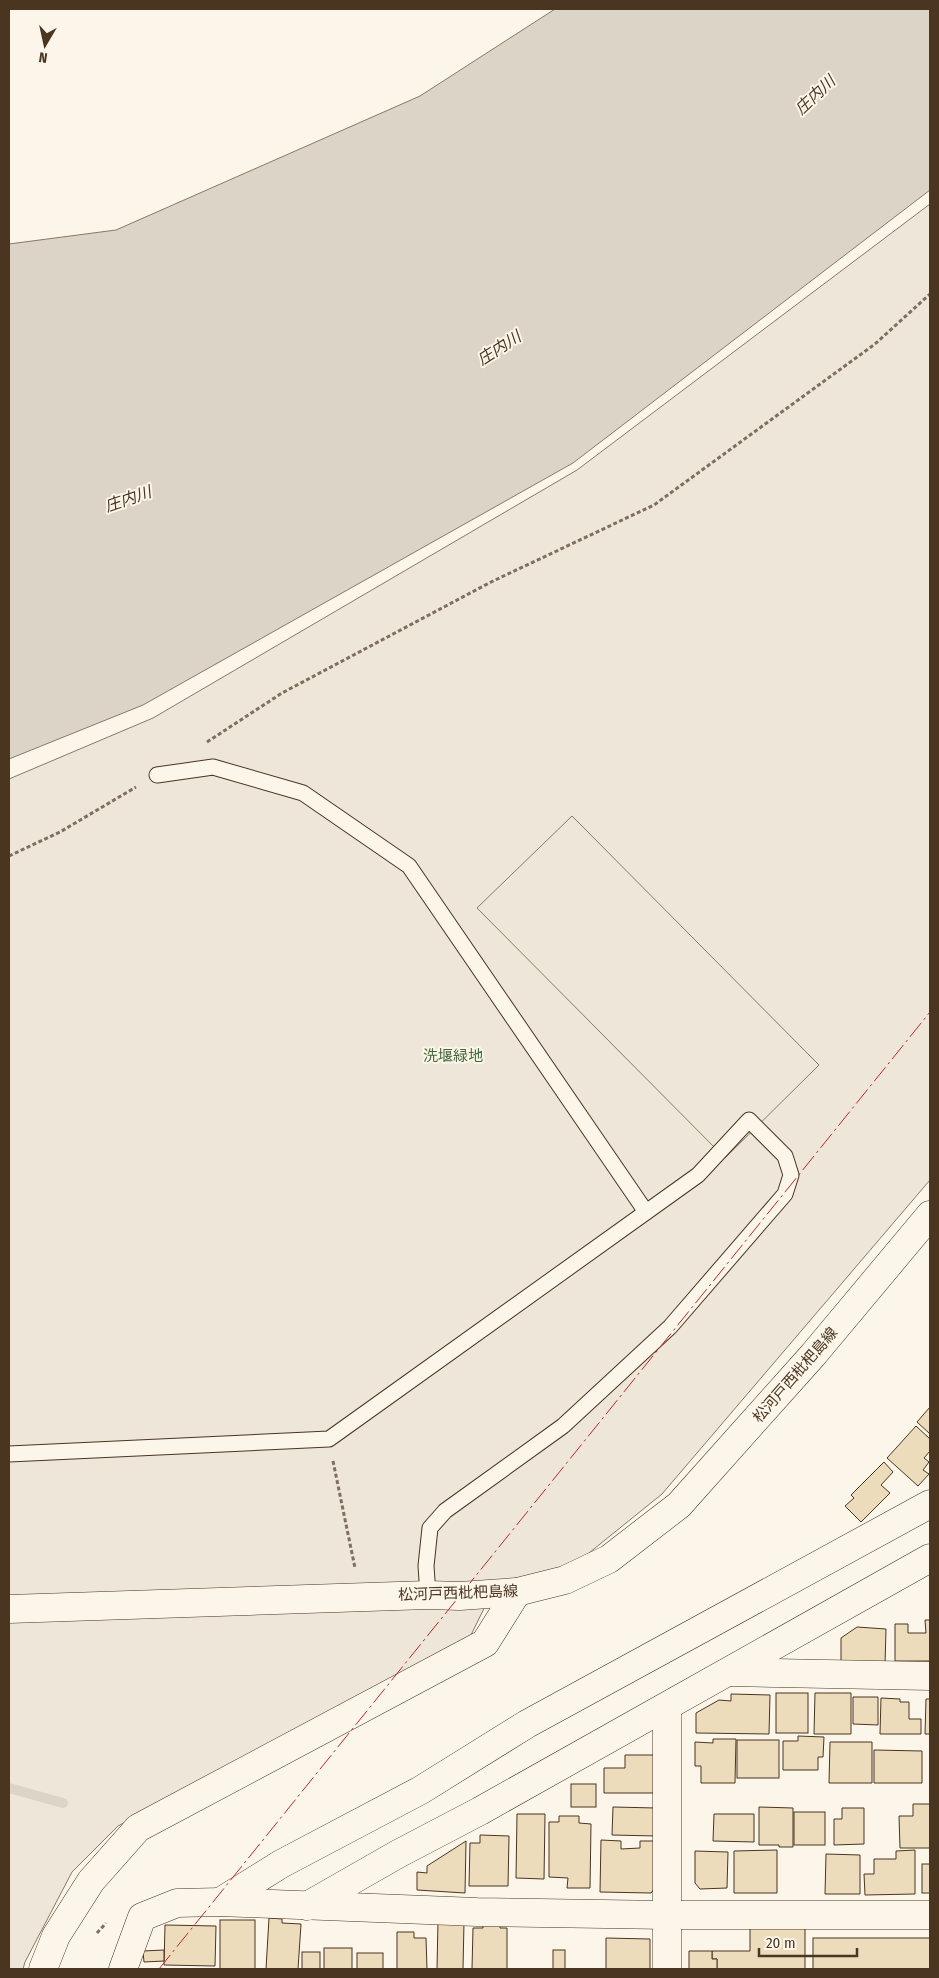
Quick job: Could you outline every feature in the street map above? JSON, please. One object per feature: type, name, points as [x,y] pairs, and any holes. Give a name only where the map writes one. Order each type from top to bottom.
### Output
[{"type":"street","name":"松河戸西枇杷島線","points":[[9,1608],[428,1595],[460,1596],[517,1592],[565,1580],[609,1559],[679,1506],[813,1356],[930,1215]]},
{"type":"street","points":[[220,1902],[281,1864],[421,1790],[527,1724],[930,1504]]},
{"type":"street","points":[[307,1906],[398,1854],[480,1812],[930,1558]]},
{"type":"street","points":[[43,1969],[56,1936],[90,1881],[138,1828],[485,1643],[517,1592]]},
{"type":"street","points":[[730,1672],[930,1676]]},
{"type":"street","points":[[667,1707],[667,1969]]},
{"type":"street","points":[[123,1969],[142,1917],[177,1903],[220,1902],[476,1912],[667,1915],[930,1915]]},
{"type":"lane","points":[[158,775],[213,767],[303,793],[409,866],[646,1212]]},
{"type":"lane","points":[[9,1454],[329,1439],[698,1175],[749,1120],[785,1156],[791,1175],[785,1194],[670,1327],[563,1426],[445,1512],[430,1528],[426,1566],[428,1595]]},
{"type":"path","points":[[199,747],[282,693],[491,582],[654,505],[875,344],[930,294]]},
{"type":"path","points":[[9,856],[60,832],[158,775]]},
{"type":"path","points":[[329,1439],[361,1597]]},
{"type":"green space","name":"洗堰緑地","points":[[930,204],[930,1180],[662,1494],[579,1561],[536,1575],[497,1582],[469,1639],[118,1826],[72,1872],[23,1969],[9,1969],[9,779],[153,718],[577,470]]},
{"type":"shaded area","points":[[572,816],[819,1065],[725,1158],[477,908]]},
{"type":"water","name":"庄内川","points":[[555,9],[930,9],[930,190],[573,463],[143,705],[9,759],[9,244],[116,230],[420,96]]},
{"type":"building","points":[[930,1407],[930,1434],[917,1422]]},
{"type":"building","points":[[916,1426],[930,1439],[930,1451],[924,1458],[929,1462],[923,1470],[929,1474],[918,1486],[887,1458]]},
{"type":"building","points":[[884,1462],[893,1472],[881,1485],[890,1493],[861,1522],[845,1506],[854,1498],[851,1495]]},
{"type":"building","points":[[925,1620],[930,1620],[930,1661],[895,1661],[895,1624],[908,1624],[908,1633],[926,1633]]},
{"type":"building","points":[[857,1627],[886,1629],[885,1665],[841,1665],[841,1638]]},
{"type":"building","points":[[776,1693],[808,1693],[808,1733],[776,1733]]},
{"type":"building","points":[[815,1693],[851,1693],[851,1734],[814,1734]]},
{"type":"building","points":[[731,1694],[770,1695],[769,1734],[696,1733],[696,1713],[719,1700],[731,1701]]},
{"type":"building","points":[[853,1697],[878,1697],[878,1725],[853,1724]]},
{"type":"building","points":[[881,1698],[900,1699],[900,1702],[909,1702],[909,1719],[921,1719],[921,1734],[880,1734]]},
{"type":"building","points":[[926,1699],[930,1699],[930,1734],[925,1734]]},
{"type":"building","points":[[798,1736],[824,1737],[823,1757],[818,1757],[818,1770],[783,1770],[783,1741],[798,1741]]},
{"type":"building","points":[[713,1739],[736,1739],[735,1783],[701,1783],[701,1766],[695,1766],[695,1742],[713,1743]]},
{"type":"building","points":[[737,1740],[779,1740],[779,1778],[737,1778]]},
{"type":"building","points":[[830,1742],[872,1742],[872,1783],[829,1783]]},
{"type":"building","points":[[874,1750],[922,1751],[922,1783],[874,1783]]},
{"type":"building","points":[[625,1755],[654,1755],[654,1793],[604,1793],[604,1768],[625,1768]]},
{"type":"building","points":[[571,1784],[596,1784],[596,1807],[571,1807]]},
{"type":"building","points":[[913,1804],[930,1804],[930,1848],[900,1848],[899,1816],[913,1816]]},
{"type":"building","points":[[613,1807],[656,1808],[656,1836],[612,1835]]},
{"type":"building","points":[[759,1807],[793,1808],[793,1847],[759,1845]]},
{"type":"building","points":[[842,1808],[864,1808],[864,1844],[834,1845],[834,1819],[842,1819]]},
{"type":"building","points":[[794,1812],[825,1812],[825,1845],[794,1845]]},
{"type":"building","points":[[517,1814],[545,1814],[544,1879],[516,1878]]},
{"type":"building","points":[[714,1814],[754,1814],[754,1842],[713,1841]]},
{"type":"building","points":[[559,1816],[579,1816],[579,1823],[591,1824],[590,1888],[567,1888],[568,1878],[549,1877],[549,1822],[559,1822]]},
{"type":"building","points":[[480,1835],[509,1836],[508,1886],[469,1886],[470,1843],[480,1843]]},
{"type":"building","points":[[601,1840],[621,1841],[621,1849],[640,1848],[640,1841],[658,1841],[658,1884],[651,1893],[600,1892]]},
{"type":"building","points":[[466,1841],[465,1893],[417,1890],[417,1872],[427,1873],[427,1866]]},
{"type":"building","points":[[777,1850],[777,1893],[734,1893],[734,1851]]},
{"type":"building","points":[[915,1850],[915,1894],[865,1895],[864,1874],[874,1874],[874,1859],[896,1859],[896,1851]]},
{"type":"building","points":[[695,1851],[728,1852],[727,1888],[700,1889],[695,1883]]},
{"type":"building","points":[[826,1854],[860,1855],[860,1894],[825,1894]]},
{"type":"building","points":[[922,1864],[930,1864],[930,1893],[922,1893]]},
{"type":"building","points":[[269,1918],[282,1919],[282,1923],[301,1924],[298,1969],[266,1969]]},
{"type":"building","points":[[220,1920],[255,1920],[255,1969],[220,1969]]},
{"type":"building","points":[[438,1921],[464,1922],[463,1969],[437,1969]]},
{"type":"building","points":[[483,1922],[500,1922],[500,1928],[507,1928],[507,1969],[472,1969],[473,1928],[483,1928]]},
{"type":"building","points":[[165,1925],[216,1926],[215,1966],[164,1965]]},
{"type":"building","points":[[750,1928],[805,1928],[805,1969],[717,1969],[717,1959],[712,1959],[712,1951],[750,1951]]},
{"type":"building","points":[[397,1932],[414,1932],[414,1938],[426,1938],[427,1969],[397,1969]]},
{"type":"building","points":[[606,1938],[650,1939],[650,1969],[606,1969]]},
{"type":"building","points":[[813,1938],[930,1938],[930,1969],[813,1969]]},
{"type":"building","points":[[324,1948],[352,1948],[352,1969],[324,1969]]},
{"type":"building","points":[[164,1950],[164,1961],[144,1962],[143,1951]]},
{"type":"building","points":[[553,1950],[565,1950],[565,1969],[553,1969]]},
{"type":"building","points":[[689,1951],[712,1951],[712,1959],[717,1959],[717,1969],[689,1969]]},
{"type":"building","points":[[302,1952],[320,1952],[320,1969],[302,1969]]},
{"type":"building","points":[[357,1953],[383,1953],[383,1969],[357,1969]]},
{"type":"waterway","points":[[9,1788],[63,1803]]},
{"type":"power","points":[[159,1969],[930,1012]]}]
